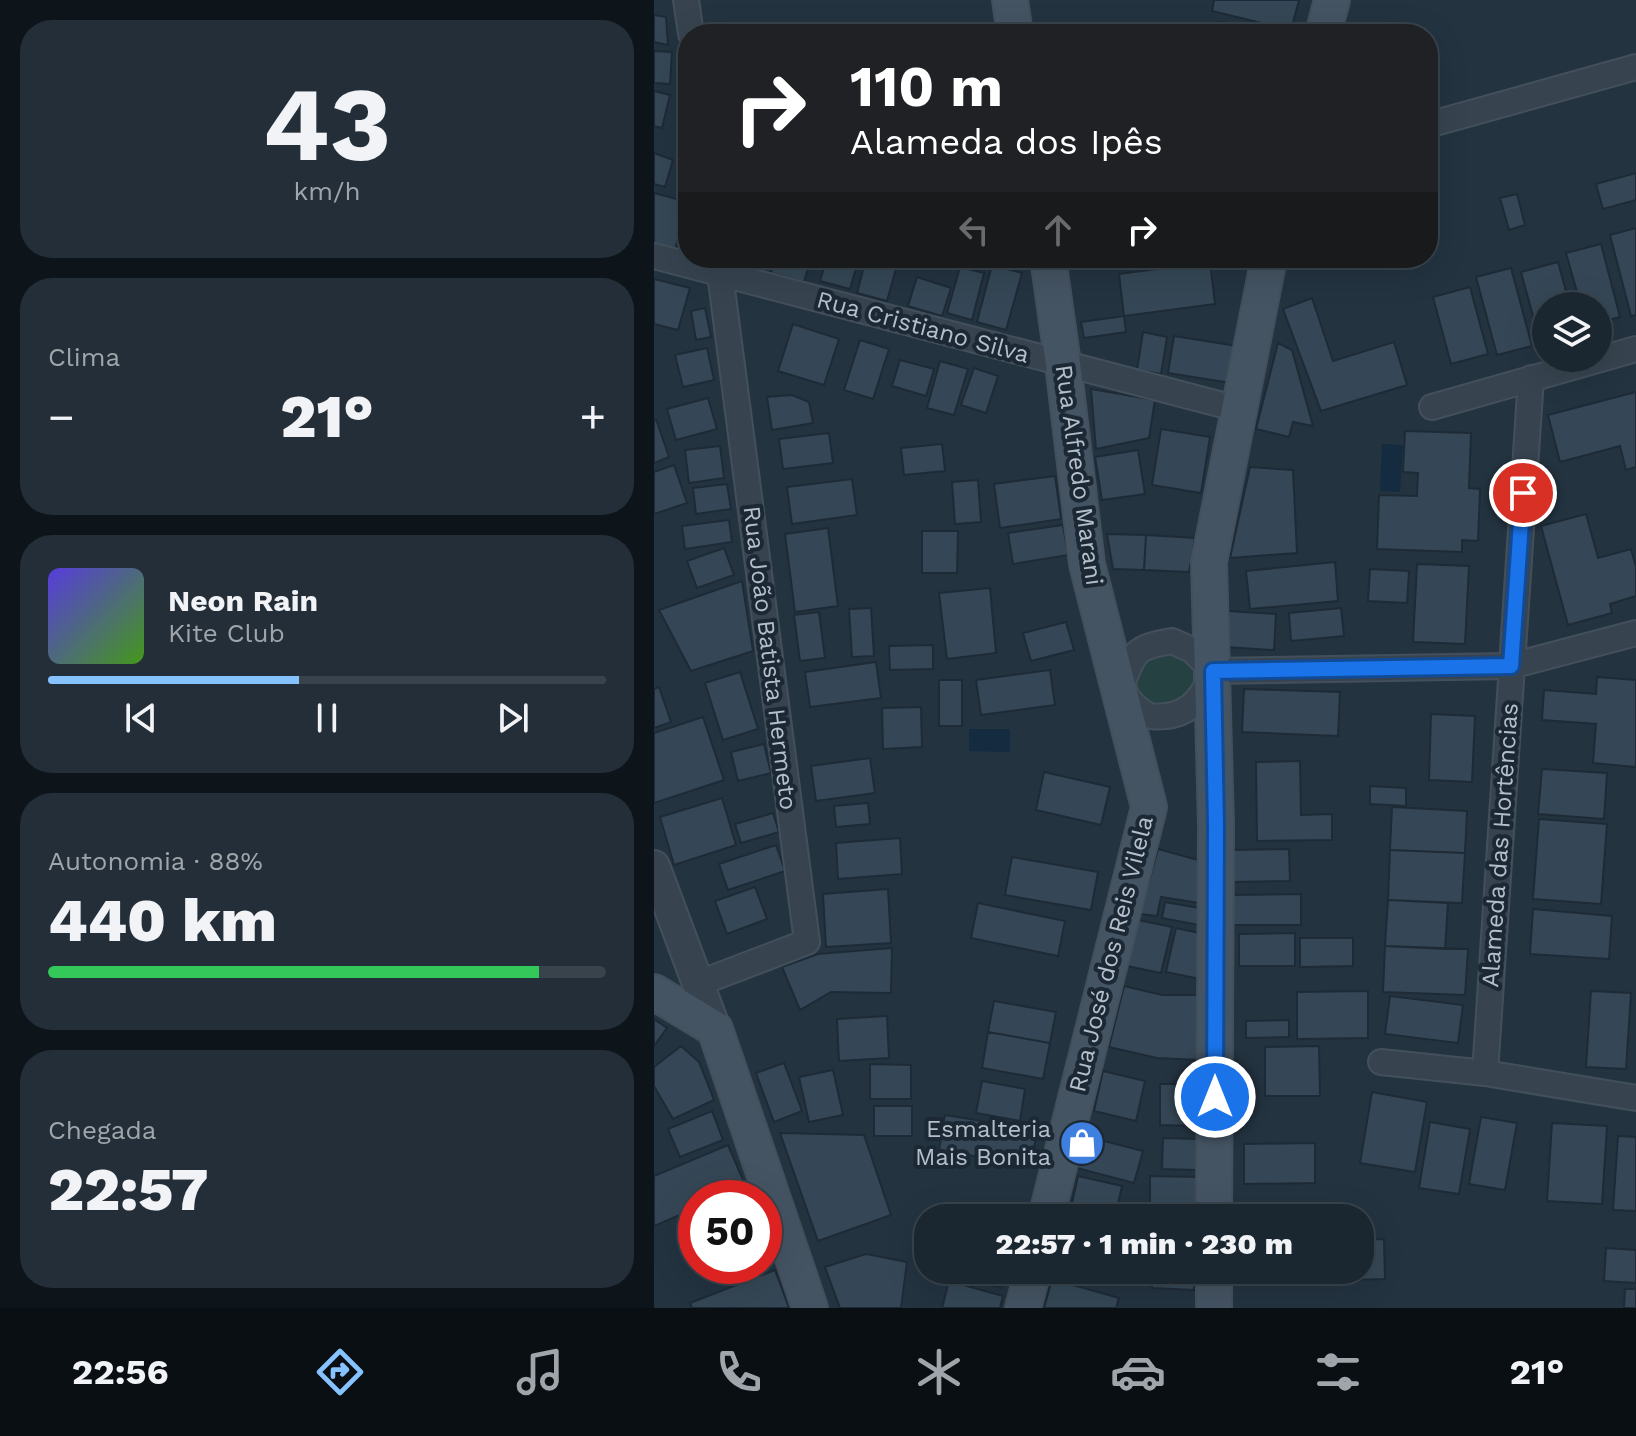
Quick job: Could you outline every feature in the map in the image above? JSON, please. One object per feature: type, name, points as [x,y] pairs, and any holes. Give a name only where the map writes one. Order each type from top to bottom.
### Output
[{"type":"main road","points":[[1010,0],[1014,24]]},
{"type":"main road","points":[[1326,24],[1332,0]]},
{"type":"main road","name":"Rua Alfredo Marani","points":[[1049,268],[1087,564],[1120,689]]},
{"type":"main road","points":[[1214,1204],[1216,825],[1209,562],[1267,268]]},
{"type":"main road","name":"Rua José dos Reis Vilela","points":[[1050,1204],[1149,807],[1120,689]]},
{"type":"main road","points":[[654,991],[673,992],[697,984]]},
{"type":"main road","points":[[654,991],[715,1029],[810,1308]]},
{"type":"main road","points":[[1023,1308],[1029,1284]]},
{"type":"main road","points":[[1214,1284],[1214,1308]]},
{"type":"street","points":[[686,0],[690,24]]},
{"type":"street","points":[[1438,122],[1636,67]]},
{"type":"street","name":"Rua Cristiano Silva","points":[[654,256],[678,259]]},
{"type":"street","name":"Rua João Batista Hermeto","points":[[697,984],[807,942],[719,268]]},
{"type":"street","name":"Rua Cristiano Silva","points":[[729,268],[1063,364],[1238,409]]},
{"type":"street","points":[[1432,407],[1636,349]]},
{"type":"street","name":"Alameda das Hortências","points":[[1485,1073],[1531,378]]},
{"type":"street","points":[[1213,671],[1199,700],[1174,715],[1151,717],[1137,709],[1120,689],[1136,651],[1148,645],[1172,641],[1192,650],[1213,671],[1511,666],[1636,633]]},
{"type":"street","points":[[654,866],[715,1029]]},
{"type":"street","points":[[1381,1062],[1485,1073],[1636,1098]]},
{"type":"green space","points":[[1187,650],[1203,676],[1174,708],[1150,712],[1133,697],[1132,679],[1142,651]]},
{"type":"water","points":[[1382,444],[1403,445],[1400,492],[1380,491]]},
{"type":"water","points":[[969,729],[1010,729],[1010,752],[969,751]]},
{"type":"building","points":[[1214,0],[1299,0],[1293,24],[1266,24],[1212,11]]},
{"type":"building","points":[[654,15],[666,17],[668,45],[654,42]]},
{"type":"building","points":[[654,51],[672,52],[670,84],[654,83]]},
{"type":"building","points":[[654,91],[670,95],[662,128],[654,126]]},
{"type":"building","points":[[654,153],[673,160],[665,187],[654,184]]},
{"type":"building","points":[[1636,173],[1636,200],[1603,209],[1596,184]]},
{"type":"building","points":[[654,193],[678,199],[678,239],[675,250],[654,244]]},
{"type":"building","points":[[1517,194],[1525,225],[1509,230],[1500,198]]},
{"type":"building","points":[[1636,228],[1636,315],[1631,316],[1610,235]]},
{"type":"building","points":[[1601,244],[1620,317],[1612,319],[1612,292],[1577,292],[1566,253]]},
{"type":"building","points":[[1558,262],[1566,292],[1532,292],[1532,312],[1521,272]]},
{"type":"building","points":[[772,268],[808,268],[804,282],[771,273]]},
{"type":"building","points":[[824,268],[856,268],[850,289],[820,281]]},
{"type":"building","points":[[863,268],[896,268],[887,301],[857,293]]},
{"type":"building","points":[[960,268],[984,273],[972,320],[947,313]]},
{"type":"building","points":[[991,268],[1022,273],[1006,330],[977,322]]},
{"type":"building","points":[[1164,268],[1211,268],[1215,304],[1124,316],[1119,274]]},
{"type":"building","points":[[1511,268],[1532,346],[1497,355],[1476,277]]},
{"type":"building","points":[[917,277],[951,288],[942,316],[908,306]]},
{"type":"building","points":[[654,279],[690,288],[678,330],[654,324]]},
{"type":"building","points":[[1470,287],[1488,354],[1451,364],[1433,297]]},
{"type":"building","points":[[1312,298],[1333,361],[1394,342],[1407,385],[1321,411],[1283,309]]},
{"type":"building","points":[[705,308],[711,337],[696,340],[691,311]]},
{"type":"building","points":[[1124,316],[1126,332],[1084,338],[1081,322]]},
{"type":"building","points":[[793,324],[839,339],[824,385],[778,371]]},
{"type":"building","points":[[1143,332],[1167,337],[1161,374],[1137,370]]},
{"type":"building","points":[[1174,336],[1237,346],[1231,383],[1168,373]]},
{"type":"building","points":[[860,340],[889,349],[873,399],[844,390]]},
{"type":"building","points":[[1278,343],[1292,350],[1313,426],[1293,422],[1289,437],[1256,429]]},
{"type":"building","points":[[707,348],[714,380],[683,387],[675,355]]},
{"type":"building","points":[[900,360],[934,369],[926,396],[892,386]]},
{"type":"building","points":[[940,361],[968,369],[954,415],[927,408]]},
{"type":"building","points":[[974,368],[998,376],[986,413],[961,405]]},
{"type":"building","points":[[1091,389],[1155,400],[1149,438],[1096,449]]},
{"type":"building","points":[[1636,392],[1636,467],[1626,470],[1620,446],[1560,462],[1548,415]]},
{"type":"building","points":[[792,395],[809,402],[813,423],[772,430],[767,397]]},
{"type":"building","points":[[708,398],[717,429],[676,440],[667,409]]},
{"type":"building","points":[[654,420],[669,457],[654,463]]},
{"type":"building","points":[[1161,429],[1210,437],[1201,493],[1152,485]]},
{"type":"building","points":[[1405,431],[1471,433],[1469,488],[1480,489],[1478,541],[1462,540],[1462,552],[1377,549],[1379,495],[1417,496],[1418,473],[1403,472]]},
{"type":"building","points":[[829,433],[833,463],[783,469],[779,439]]},
{"type":"building","points":[[942,444],[945,471],[904,475],[901,448]]},
{"type":"building","points":[[720,446],[724,478],[689,483],[685,450]]},
{"type":"building","points":[[1138,450],[1145,494],[1102,500],[1095,457]]},
{"type":"building","points":[[674,465],[687,503],[654,514],[654,472]]},
{"type":"building","points":[[1250,467],[1293,470],[1297,553],[1230,558]]},
{"type":"building","points":[[1055,476],[1061,519],[1000,528],[994,484]]},
{"type":"building","points":[[852,479],[857,515],[792,524],[787,487]]},
{"type":"building","points":[[978,480],[981,522],[955,524],[952,482]]},
{"type":"building","points":[[727,484],[731,509],[696,514],[693,488]]},
{"type":"building","points":[[1586,514],[1598,558],[1631,549],[1636,567],[1636,596],[1610,604],[1612,613],[1568,625],[1541,526]]},
{"type":"building","points":[[729,520],[732,542],[685,549],[682,526]]},
{"type":"building","points":[[1063,525],[1068,555],[1013,564],[1008,533]]},
{"type":"building","points":[[828,528],[838,606],[795,612],[785,534]]},
{"type":"building","points":[[922,531],[958,531],[957,573],[922,573]]},
{"type":"building","points":[[1107,534],[1146,535],[1144,570],[1113,569]]},
{"type":"building","points":[[1146,535],[1195,538],[1189,572],[1144,570]]},
{"type":"building","points":[[724,548],[734,575],[697,588],[687,561]]},
{"type":"building","points":[[1335,562],[1338,601],[1250,609],[1246,571]]},
{"type":"building","points":[[1417,564],[1469,566],[1465,644],[1413,642]]},
{"type":"building","points":[[1370,569],[1409,571],[1407,603],[1368,601]]},
{"type":"building","points":[[742,581],[753,651],[691,671],[659,610]]},
{"type":"building","points":[[990,588],[996,653],[947,659],[939,593]]},
{"type":"building","points":[[871,608],[874,656],[852,657],[849,609]]},
{"type":"building","points":[[1341,608],[1344,636],[1291,641],[1289,613]]},
{"type":"building","points":[[1227,611],[1276,614],[1274,650],[1225,647]]},
{"type":"building","points":[[819,612],[825,658],[800,661],[794,615]]},
{"type":"building","points":[[1066,622],[1074,650],[1031,661],[1023,633]]},
{"type":"building","points":[[933,645],[933,669],[890,670],[889,646]]},
{"type":"building","points":[[876,662],[881,698],[810,707],[805,672]]},
{"type":"building","points":[[1050,670],[1055,705],[981,715],[976,680]]},
{"type":"building","points":[[740,672],[758,729],[723,740],[705,683]]},
{"type":"building","points":[[1597,677],[1636,680],[1636,767],[1593,763],[1596,724],[1542,720],[1544,690],[1596,694]]},
{"type":"building","points":[[939,680],[962,680],[962,726],[939,726]]},
{"type":"building","points":[[659,687],[671,722],[654,728],[654,689]]},
{"type":"building","points":[[1244,689],[1340,692],[1338,736],[1242,732]]},
{"type":"building","points":[[921,707],[922,747],[883,749],[882,708]]},
{"type":"building","points":[[1431,714],[1475,716],[1472,782],[1429,780]]},
{"type":"building","points":[[703,717],[724,780],[654,803],[654,733]]},
{"type":"building","points":[[764,744],[771,773],[738,781],[731,752]]},
{"type":"building","points":[[870,758],[875,793],[816,801],[811,766]]},
{"type":"building","points":[[1300,761],[1301,815],[1332,814],[1332,840],[1257,841],[1256,762]]},
{"type":"building","points":[[1542,769],[1607,773],[1604,819],[1538,814]]},
{"type":"building","points":[[1044,772],[1110,787],[1101,825],[1036,810]]},
{"type":"building","points":[[1370,786],[1406,788],[1406,806],[1370,804]]},
{"type":"building","points":[[722,798],[736,845],[674,865],[660,817]]},
{"type":"building","points":[[868,803],[870,824],[836,827],[834,806]]},
{"type":"building","points":[[1392,807],[1467,811],[1465,853],[1390,850]]},
{"type":"building","points":[[773,813],[779,832],[741,843],[735,824]]},
{"type":"building","points":[[1539,819],[1607,824],[1601,904],[1533,899]]},
{"type":"building","points":[[900,838],[902,874],[838,879],[836,843]]},
{"type":"building","points":[[776,845],[785,871],[728,890],[719,864]]},
{"type":"building","points":[[1158,849],[1198,860],[1199,903],[1161,897],[1157,916],[1140,914]]},
{"type":"building","points":[[1289,849],[1290,881],[1232,882],[1232,850]]},
{"type":"building","points":[[1390,850],[1465,853],[1462,903],[1388,900]]},
{"type":"building","points":[[1012,857],[1098,872],[1091,910],[1005,895]]},
{"type":"building","points":[[755,887],[767,919],[727,934],[715,901]]},
{"type":"building","points":[[888,889],[891,943],[826,947],[823,894]]},
{"type":"building","points":[[1301,894],[1301,925],[1230,925],[1230,895]]},
{"type":"building","points":[[1388,900],[1448,903],[1445,949],[1385,946]]},
{"type":"building","points":[[1165,902],[1199,908],[1199,925],[1162,918]]},
{"type":"building","points":[[978,903],[1065,921],[1058,956],[971,938]]},
{"type":"building","points":[[1533,909],[1612,916],[1609,959],[1530,954]]},
{"type":"building","points":[[1138,920],[1172,927],[1161,973],[1127,966]]},
{"type":"building","points":[[1176,928],[1199,933],[1200,979],[1166,972]]},
{"type":"building","points":[[1295,933],[1295,966],[1239,966],[1239,934]]},
{"type":"building","points":[[1300,938],[1353,938],[1353,966],[1300,967]]},
{"type":"building","points":[[1385,946],[1468,949],[1465,995],[1383,992]]},
{"type":"building","points":[[892,948],[891,993],[831,992],[800,1010],[782,967],[818,954]]},
{"type":"building","points":[[1124,986],[1162,995],[1199,995],[1198,1060],[1157,1058],[1109,1047]]},
{"type":"building","points":[[1368,991],[1368,1038],[1297,1039],[1297,992]]},
{"type":"building","points":[[1591,991],[1631,993],[1626,1069],[1586,1067]]},
{"type":"building","points":[[1390,996],[1463,1005],[1458,1043],[1385,1034]]},
{"type":"building","points":[[994,1001],[1056,1012],[1050,1043],[988,1032]]},
{"type":"building","points":[[887,1016],[889,1058],[839,1061],[837,1019]]},
{"type":"building","points":[[654,1019],[667,1028],[654,1046]]},
{"type":"building","points":[[1289,1020],[1289,1037],[1246,1038],[1246,1021]]},
{"type":"building","points":[[988,1032],[1050,1043],[1043,1079],[982,1068]]},
{"type":"building","points":[[681,1046],[699,1062],[714,1100],[673,1119],[654,1086],[654,1067]]},
{"type":"building","points":[[1319,1046],[1320,1096],[1265,1096],[1265,1047]]},
{"type":"building","points":[[784,1063],[802,1111],[774,1122],[756,1073]]},
{"type":"building","points":[[870,1064],[911,1065],[911,1099],[870,1099]]},
{"type":"building","points":[[833,1070],[843,1115],[809,1122],[799,1077]]},
{"type":"building","points":[[1103,1071],[1145,1081],[1136,1121],[1094,1111]]},
{"type":"building","points":[[982,1081],[1025,1089],[1020,1121],[976,1113]]},
{"type":"building","points":[[1160,1084],[1199,1084],[1199,1126],[1160,1125]]},
{"type":"building","points":[[1372,1092],[1427,1102],[1415,1172],[1360,1163]]},
{"type":"building","points":[[874,1106],[912,1106],[912,1136],[874,1136]]},
{"type":"building","points":[[712,1111],[723,1140],[680,1157],[668,1129]]},
{"type":"building","points":[[945,1115],[1037,1130],[1031,1166],[939,1150]]},
{"type":"building","points":[[1481,1117],[1517,1123],[1505,1190],[1469,1184]]},
{"type":"building","points":[[1430,1122],[1470,1129],[1459,1194],[1419,1188]]},
{"type":"building","points":[[1552,1123],[1607,1126],[1602,1204],[1547,1201]]},
{"type":"building","points":[[780,1133],[864,1135],[891,1215],[818,1241]]},
{"type":"building","points":[[1085,1136],[1143,1151],[1134,1183],[1077,1168]]},
{"type":"building","points":[[1618,1136],[1636,1137],[1636,1211],[1613,1210]]},
{"type":"building","points":[[1163,1138],[1197,1139],[1197,1170],[1162,1169]]},
{"type":"building","points":[[1315,1143],[1315,1183],[1244,1184],[1244,1144]]},
{"type":"building","points":[[728,1145],[743,1180],[678,1180],[678,1216],[654,1226],[654,1176]]},
{"type":"building","points":[[1078,1176],[1122,1186],[1118,1204],[1072,1203]]},
{"type":"building","points":[[1150,1176],[1197,1177],[1197,1204],[1150,1204]]},
{"type":"building","points":[[1374,1239],[1384,1239],[1385,1279],[1374,1279]]},
{"type":"building","points":[[1606,1248],[1636,1250],[1636,1283],[1604,1281]]},
{"type":"building","points":[[866,1254],[907,1262],[901,1308],[840,1308],[825,1267]]},
{"type":"building","points":[[739,1284],[780,1284],[789,1308],[692,1308],[690,1303]]},
{"type":"building","points":[[948,1284],[960,1284],[1003,1296],[1000,1308],[942,1308]]},
{"type":"building","points":[[1051,1284],[1070,1284],[1119,1298],[1116,1308],[1044,1308]]},
{"type":"building","points":[[1152,1284],[1194,1284],[1194,1290],[1152,1288]]},
{"type":"building","points":[[1625,1289],[1636,1289],[1636,1308],[1624,1308]]},
{"type":"place","name":"Esmalteria Mais Bonita","points":[[1082,1143]]},
{"type":"route","points":[[1215,1097],[1213,671],[1511,666],[1523,493]]}]
